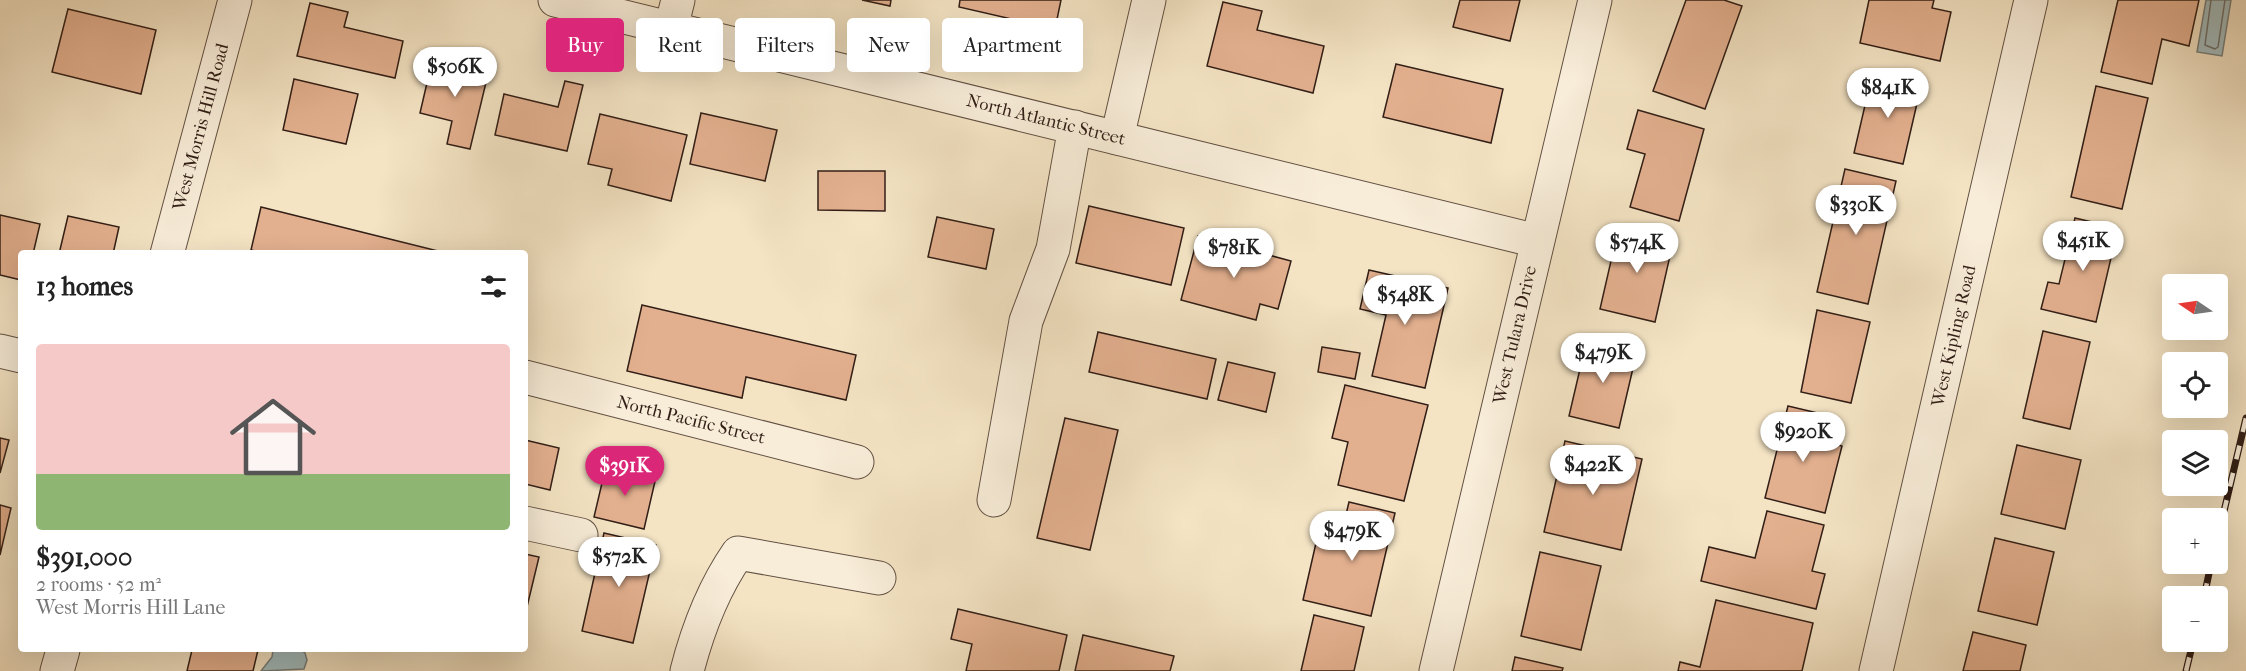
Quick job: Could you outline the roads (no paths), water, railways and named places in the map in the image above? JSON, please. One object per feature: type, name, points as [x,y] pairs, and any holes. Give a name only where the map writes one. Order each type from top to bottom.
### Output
[{"type":"street","name":"West Morris Hill Road","points":[[168,250],[235,0]]},
{"type":"street","name":"North Atlantic Street","points":[[555,0],[674,14],[1075,127],[1537,241]]},
{"type":"street","points":[[1117,138],[1149,0]]},
{"type":"street","name":"West Tulara Drive","points":[[1436,671],[1595,0]]},
{"type":"street","name":"West Kipling Road","points":[[1876,671],[2031,0]]},
{"type":"street","points":[[994,500],[1026,321],[1053,249],[1075,127]]},
{"type":"street","points":[[0,351],[18,355]]},
{"type":"street","name":"North Pacific Street","points":[[528,378],[857,462]]},
{"type":"street","points":[[528,524],[581,535]]},
{"type":"street","points":[[687,671],[696,638],[718,582],[738,553],[879,578]]},
{"type":"street","points":[[57,671],[62,652]]},
{"type":"water","points":[[2206,0],[2231,0],[2222,56],[2197,52]]},
{"type":"water","points":[[273,652],[304,652],[307,660],[304,669],[261,671],[272,657]]},
{"type":"railway","points":[[2225,508],[2246,418]]},
{"type":"railway","points":[[2206,586],[2209,574]]},
{"type":"railway","points":[[2186,671],[2191,652]]}]
